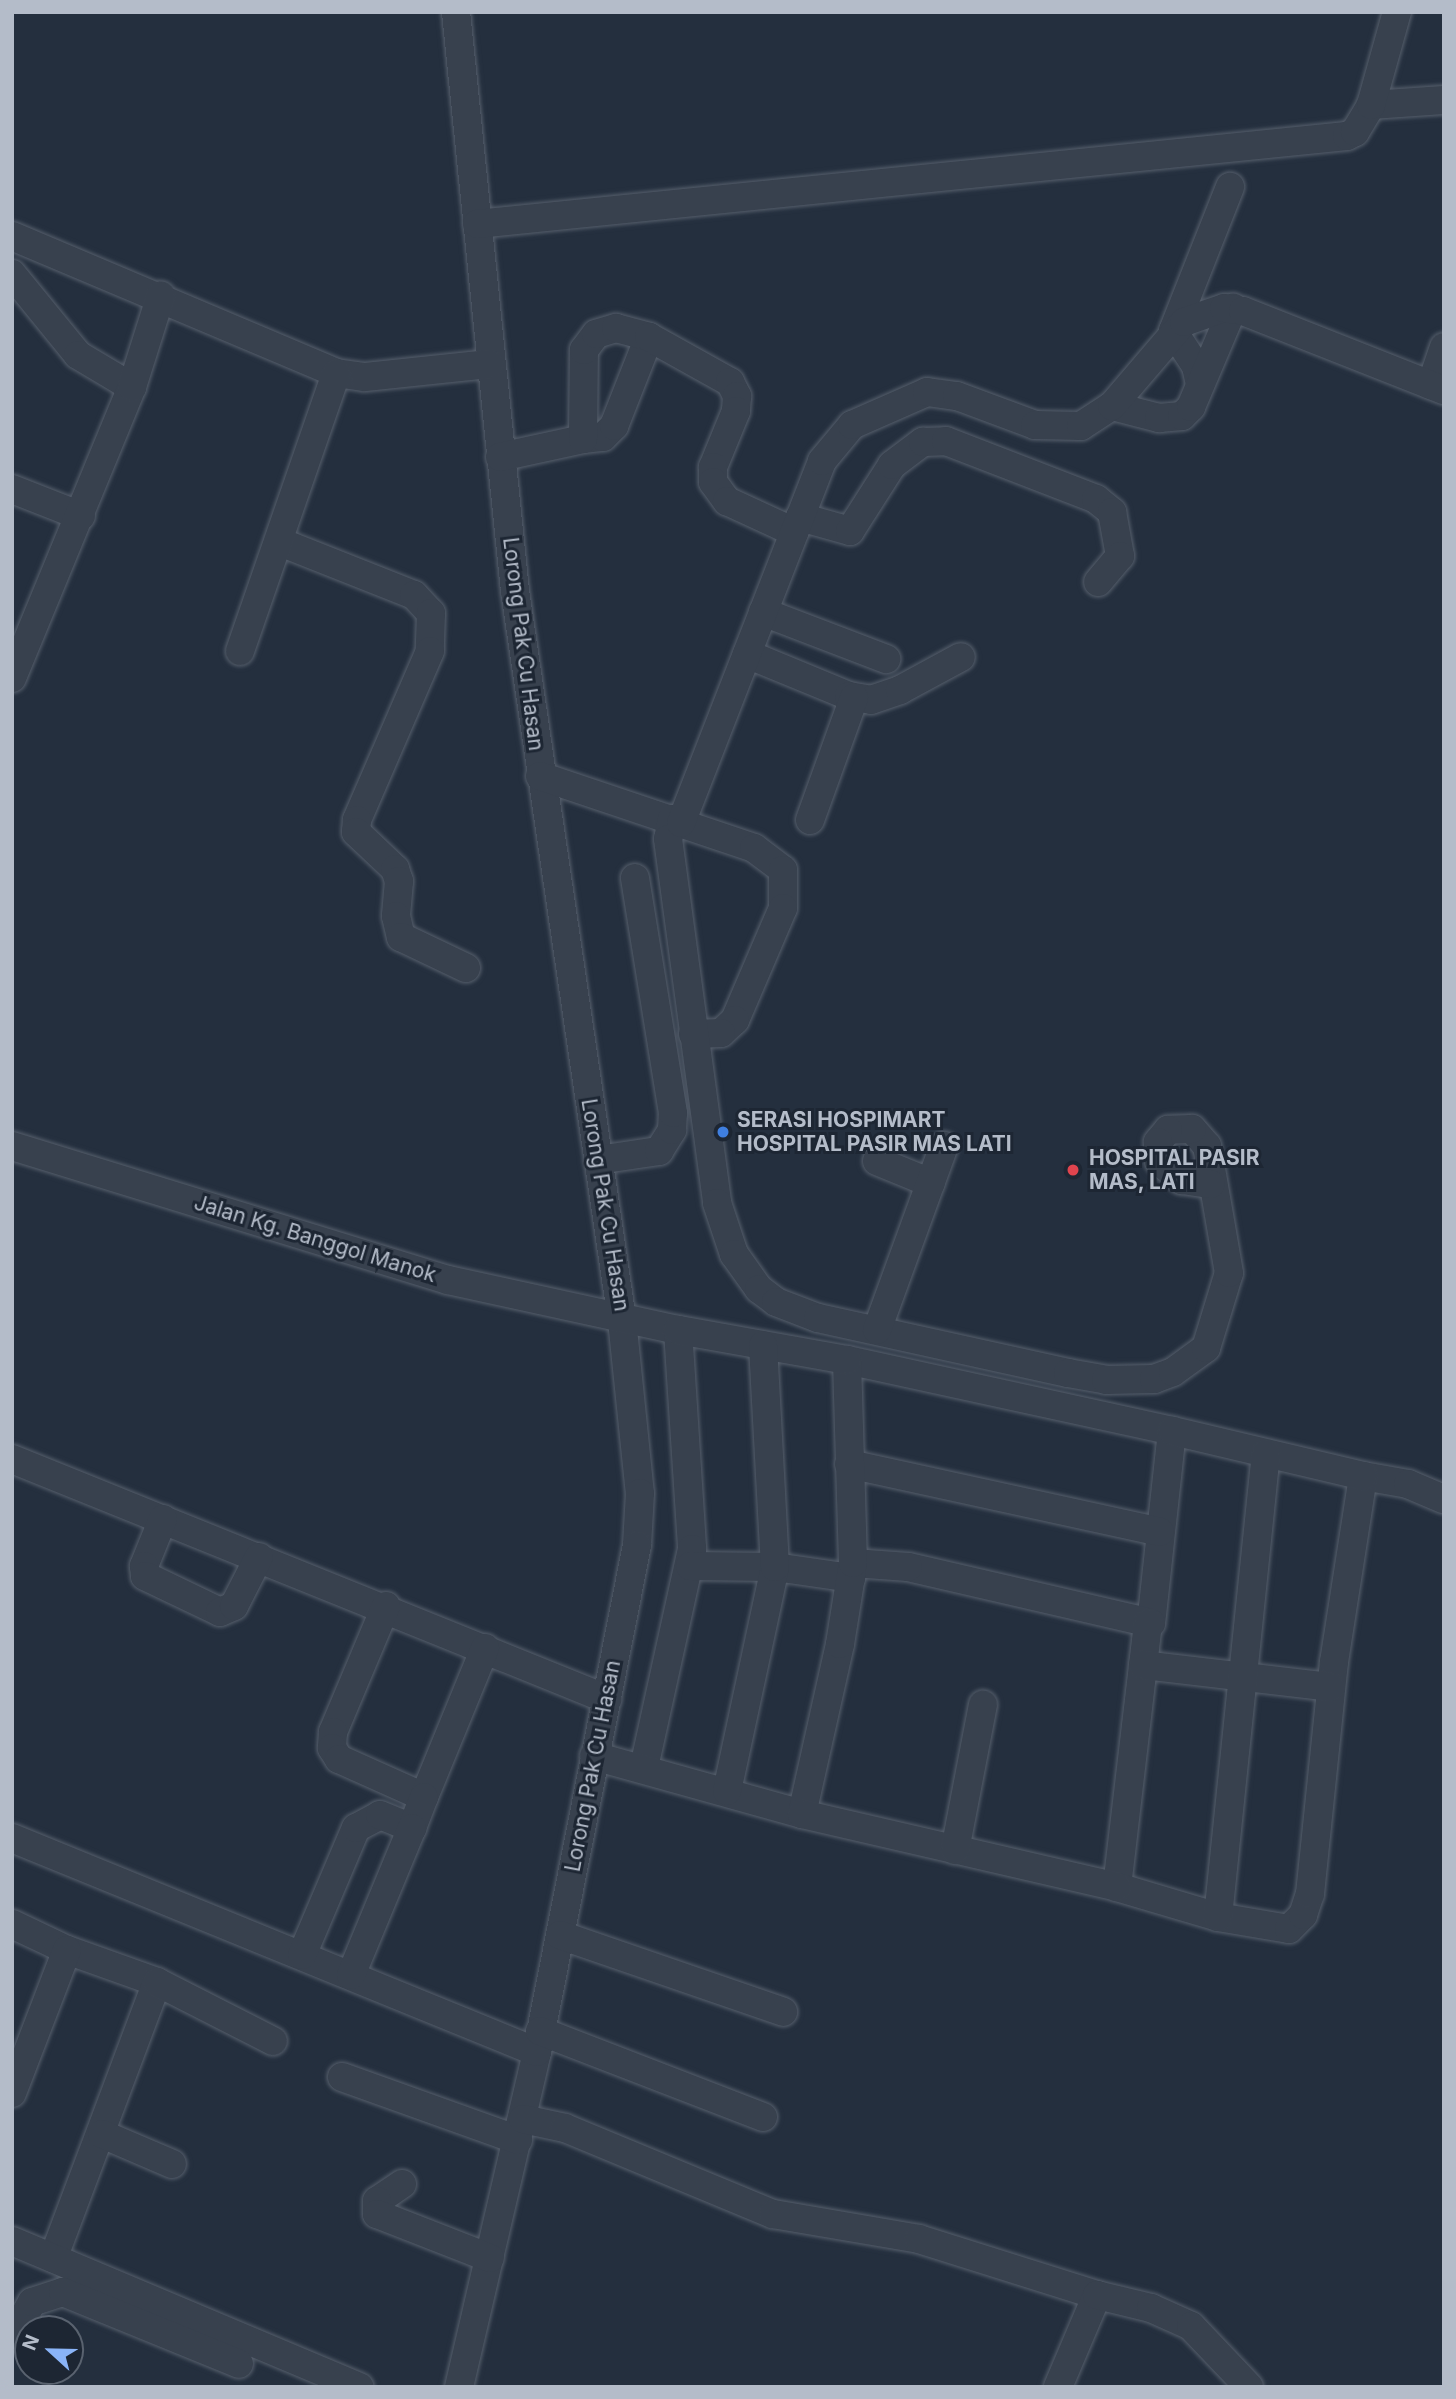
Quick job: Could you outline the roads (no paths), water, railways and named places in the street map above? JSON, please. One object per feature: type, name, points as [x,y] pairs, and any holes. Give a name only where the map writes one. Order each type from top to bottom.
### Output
[{"type":"street","name":"Lorong Pak Cu Hasan","points":[[456,12],[500,457],[540,776],[622,1320],[640,1493],[637,1545],[521,2130],[459,2387]]},
{"type":"street","points":[[477,224],[1342,137],[1355,132],[1371,105],[1397,12]]},
{"type":"street","points":[[1371,105],[1444,100]]},
{"type":"street","points":[[1211,1184],[1227,1253],[1225,1299],[1206,1348],[1173,1372],[1154,1379],[1106,1380],[877,1331],[785,1306],[759,1289],[734,1254],[713,1180],[668,839],[747,654],[822,461],[840,436],[852,425],[927,391],[957,396],[1052,428],[1081,426],[1112,407],[1173,331],[1230,187]]},
{"type":"street","points":[[12,236],[161,295],[336,373],[365,377],[489,364]]},
{"type":"street","points":[[12,274],[78,355],[132,387]]},
{"type":"street","points":[[12,678],[82,516],[132,387],[161,295]]},
{"type":"street","points":[[1173,331],[1202,312],[1233,308],[1437,387],[1444,347]]},
{"type":"street","points":[[1112,407],[1175,419],[1191,407],[1233,308]]},
{"type":"street","points":[[583,439],[583,350],[588,340],[616,328],[649,337],[730,382],[737,396],[736,411],[713,467],[716,490],[727,501],[797,524],[850,531],[892,465],[923,442],[946,441],[1096,499],[1112,512],[1120,556],[1098,582]]},
{"type":"street","points":[[1173,331],[1196,366],[1200,384]]},
{"type":"street","points":[[500,457],[583,439],[598,439],[611,430],[649,337]]},
{"type":"street","points":[[240,651],[280,542],[336,373]]},
{"type":"street","points":[[12,489],[82,516]]},
{"type":"street","points":[[280,542],[414,595],[431,613],[430,650],[357,820],[356,832],[363,844],[395,869],[399,881],[396,916],[401,937],[466,968]]},
{"type":"street","points":[[763,612],[886,659]]},
{"type":"street","points":[[747,654],[854,698],[882,698],[961,657]]},
{"type":"street","points":[[810,820],[854,698]]},
{"type":"street","points":[[540,776],[677,821],[768,855],[783,870],[783,908],[735,1020],[721,1033],[693,1034]]},
{"type":"street","points":[[598,1160],[659,1151],[672,1130],[673,1113],[635,878]]},
{"type":"street","name":"Jalan Kg. Banggol Manok","points":[[12,1146],[448,1280],[622,1320],[847,1360],[1172,1431],[1408,1484],[1444,1499]]},
{"type":"street","points":[[877,1331],[944,1146]]},
{"type":"street","points":[[877,1161],[931,1183]]},
{"type":"street","points":[[644,1767],[690,1566],[694,1524],[678,1330]]},
{"type":"street","points":[[727,1791],[775,1567],[763,1345]]},
{"type":"street","points":[[802,1814],[852,1571],[847,1360]]},
{"type":"street","points":[[1117,1886],[1172,1431]]},
{"type":"street","points":[[1218,1917],[1239,1676],[1266,1453]]},
{"type":"street","points":[[12,1458],[386,1606],[607,1699]]},
{"type":"street","points":[[849,1464],[1160,1532]]},
{"type":"street","points":[[594,1756],[644,1767],[802,1814],[1117,1886],[1218,1917],[1280,1930],[1289,1929],[1303,1915],[1310,1894],[1331,1687],[1363,1476]]},
{"type":"street","points":[[163,1519],[144,1566],[145,1576],[220,1612],[234,1606],[259,1557]]},
{"type":"street","points":[[690,1566],[852,1571],[908,1567],[1148,1623]]},
{"type":"street","points":[[386,1606],[333,1732],[332,1748],[339,1759],[424,1797]]},
{"type":"street","points":[[351,1975],[485,1648]]},
{"type":"street","points":[[1143,1665],[1331,1687]]},
{"type":"street","points":[[955,1850],[983,1705]]},
{"type":"street","points":[[302,1955],[361,1823],[386,1816],[412,1828]]},
{"type":"street","points":[[12,1838],[351,1975],[538,2042],[764,2117]]},
{"type":"street","points":[[12,1924],[67,1950],[156,1982],[273,2041]]},
{"type":"street","points":[[560,1935],[783,2012]]},
{"type":"street","points":[[12,2093],[67,1950]]},
{"type":"street","points":[[53,2258],[102,2134],[156,1982]]},
{"type":"street","points":[[342,2077],[521,2130],[565,2128],[774,2214],[919,2239],[1097,2295],[1151,2308],[1191,2326],[1249,2387]]},
{"type":"street","points":[[102,2134],[172,2164]]},
{"type":"street","points":[[402,2184],[377,2201],[377,2214],[490,2258]]},
{"type":"street","points":[[12,2241],[53,2258],[86,2287],[239,2364],[360,2387]]},
{"type":"street","points":[[12,2338],[24,2312],[39,2297],[86,2287]]},
{"type":"street","points":[[1058,2387],[1097,2295]]},
{"type":"place","name":"SERASI HOSPIMART HOSPITAL PASIR MAS LATI","points":[[723,1132]]},
{"type":"place","name":"HOSPITAL PASIR MAS, LATI","points":[[1073,1170]]}]
